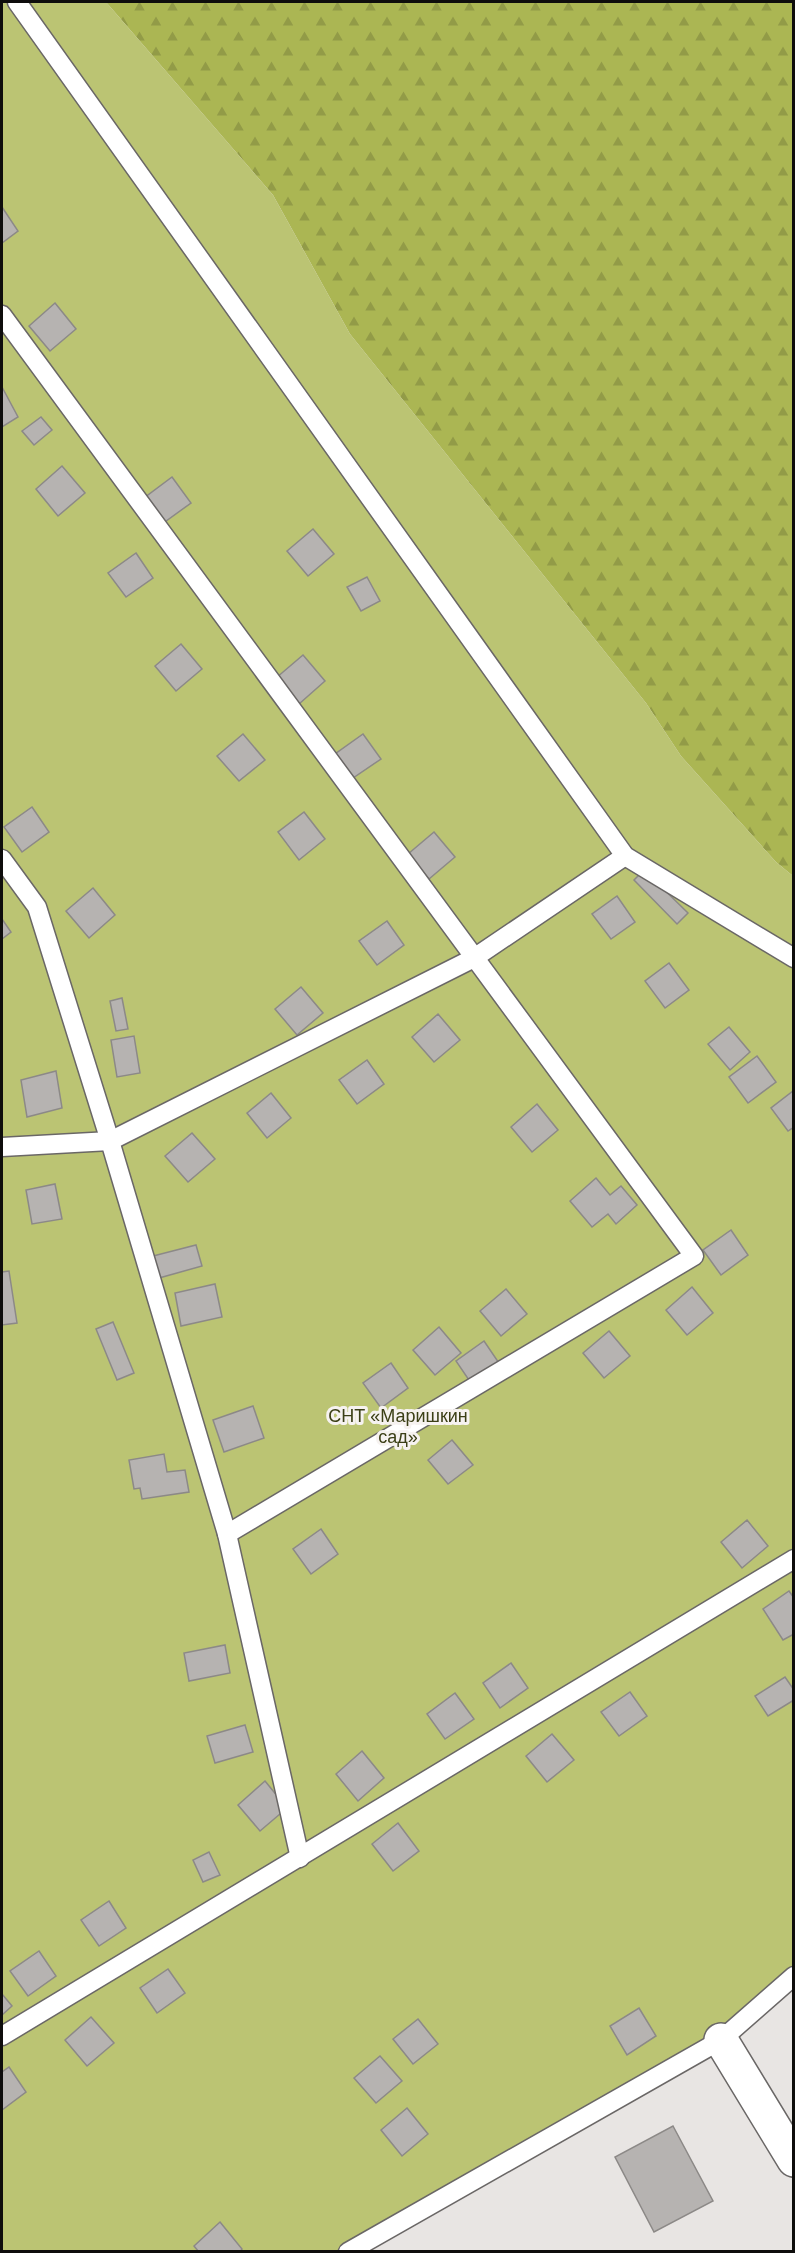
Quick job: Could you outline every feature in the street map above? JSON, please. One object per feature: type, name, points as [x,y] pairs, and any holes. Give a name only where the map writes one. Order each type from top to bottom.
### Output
[{"type":"street","points":[[722,2040],[794,2160]]},
{"type":"lane","points":[[17,2],[625,856],[794,958]]},
{"type":"lane","points":[[2,315],[694,1256],[226,1534]]},
{"type":"lane","points":[[2,1147],[110,1141],[474,958],[625,856]]},
{"type":"lane","points":[[2,859],[37,907],[110,1141],[226,1534],[300,1858]]},
{"type":"lane","points":[[2,2036],[794,1559]]},
{"type":"lane","points":[[348,2252],[722,2040],[794,1976]]},
{"type":"green space","name":"СНТ «Маришкин сад»","points":[[2,2],[106,2],[273,195],[350,334],[646,703],[681,756],[776,862],[793,876],[794,1976],[721,2040],[348,2251],[2,2252]]},
{"type":"green space","points":[[106,2],[793,2],[793,876],[776,862],[681,756],[646,703],[350,334],[273,195]]},
{"type":"building","points":[[2,207],[18,231],[2,243]]},
{"type":"building","points":[[55,303],[76,329],[50,351],[29,326]]},
{"type":"building","points":[[2,387],[18,417],[2,427]]},
{"type":"building","points":[[41,417],[52,430],[34,445],[22,431]]},
{"type":"building","points":[[62,466],[85,493],[58,516],[36,489]]},
{"type":"building","points":[[172,477],[191,503],[162,524],[144,498]]},
{"type":"building","points":[[313,529],[334,554],[308,576],[287,551]]},
{"type":"building","points":[[136,553],[153,578],[126,597],[108,573]]},
{"type":"building","points":[[367,577],[380,601],[361,611],[347,587]]},
{"type":"building","points":[[181,644],[202,669],[176,691],[155,666]]},
{"type":"building","points":[[303,655],[325,681],[299,704],[276,678]]},
{"type":"building","points":[[243,734],[265,760],[239,781],[217,756]]},
{"type":"building","points":[[363,734],[381,759],[353,778],[335,754]]},
{"type":"building","points":[[32,807],[49,832],[22,852],[4,827]]},
{"type":"building","points":[[304,812],[325,839],[299,860],[278,832]]},
{"type":"building","points":[[434,832],[455,857],[429,879],[408,854]]},
{"type":"building","points":[[644,870],[688,913],[677,924],[634,880]]},
{"type":"building","points":[[93,888],[115,915],[89,938],[66,911]]},
{"type":"building","points":[[617,896],[635,922],[611,939],[592,914]]},
{"type":"building","points":[[2,919],[11,932],[2,939]]},
{"type":"building","points":[[387,921],[404,945],[377,965],[359,941]]},
{"type":"building","points":[[669,963],[689,990],[665,1008],[645,981]]},
{"type":"building","points":[[301,987],[323,1013],[297,1035],[275,1009]]},
{"type":"building","points":[[122,998],[128,1029],[116,1031],[110,1001]]},
{"type":"building","points":[[438,1014],[460,1040],[434,1062],[412,1037]]},
{"type":"building","points":[[729,1027],[750,1052],[730,1070],[708,1044]]},
{"type":"building","points":[[134,1036],[140,1073],[117,1077],[111,1040]]},
{"type":"building","points":[[757,1056],[776,1082],[748,1103],[729,1077]]},
{"type":"building","points":[[367,1060],[384,1084],[357,1104],[339,1080]]},
{"type":"building","points":[[56,1071],[62,1108],[27,1117],[21,1080]]},
{"type":"building","points":[[793,1091],[794,1127],[788,1131],[771,1108]]},
{"type":"building","points":[[271,1093],[291,1118],[267,1138],[247,1113]]},
{"type":"building","points":[[537,1104],[558,1130],[532,1152],[511,1127]]},
{"type":"building","points":[[192,1133],[215,1159],[188,1182],[165,1156]]},
{"type":"building","points":[[596,1178],[610,1195],[621,1186],[637,1205],[616,1224],[608,1214],[592,1227],[570,1201]]},
{"type":"building","points":[[55,1184],[62,1219],[32,1224],[26,1190]]},
{"type":"building","points":[[731,1230],[748,1255],[721,1275],[703,1250]]},
{"type":"building","points":[[196,1245],[202,1266],[159,1278],[153,1256]]},
{"type":"building","points":[[9,1271],[17,1323],[2,1325],[2,1272]]},
{"type":"building","points":[[215,1284],[222,1317],[181,1326],[175,1293]]},
{"type":"building","points":[[692,1287],[713,1313],[687,1335],[666,1310]]},
{"type":"building","points":[[506,1289],[527,1314],[501,1336],[480,1311]]},
{"type":"building","points":[[113,1322],[134,1373],[117,1380],[96,1329]]},
{"type":"building","points":[[439,1327],[461,1353],[435,1375],[413,1350]]},
{"type":"building","points":[[609,1331],[630,1356],[604,1378],[583,1353]]},
{"type":"building","points":[[484,1341],[501,1366],[473,1386],[456,1361]]},
{"type":"building","points":[[391,1363],[408,1388],[381,1408],[363,1383]]},
{"type":"building","points":[[253,1406],[264,1438],[224,1452],[213,1420]]},
{"type":"building","points":[[452,1440],[473,1465],[448,1484],[428,1460]]},
{"type":"building","points":[[164,1454],[167,1472],[185,1470],[189,1492],[142,1499],[140,1488],[134,1489],[129,1460]]},
{"type":"building","points":[[747,1520],[768,1546],[742,1568],[721,1542]]},
{"type":"building","points":[[321,1529],[338,1554],[311,1574],[293,1549]]},
{"type":"building","points":[[789,1591],[794,1598],[794,1634],[783,1640],[763,1609]]},
{"type":"building","points":[[225,1645],[230,1673],[189,1681],[184,1653]]},
{"type":"building","points":[[511,1663],[528,1688],[500,1708],[483,1683]]},
{"type":"building","points":[[785,1677],[794,1690],[794,1700],[768,1716],[755,1696]]},
{"type":"building","points":[[630,1692],[647,1716],[619,1736],[601,1712]]},
{"type":"building","points":[[455,1693],[474,1719],[445,1739],[427,1714]]},
{"type":"building","points":[[245,1725],[253,1752],[215,1763],[207,1736]]},
{"type":"building","points":[[552,1734],[574,1760],[547,1782],[526,1756]]},
{"type":"building","points":[[362,1751],[384,1778],[358,1801],[336,1774]]},
{"type":"building","points":[[265,1781],[287,1808],[260,1831],[238,1805]]},
{"type":"building","points":[[398,1823],[419,1851],[393,1871],[372,1844]]},
{"type":"building","points":[[209,1852],[220,1875],[203,1882],[193,1860]]},
{"type":"building","points":[[109,1901],[126,1928],[99,1946],[81,1920]]},
{"type":"building","points":[[39,1951],[56,1976],[28,1996],[10,1971]]},
{"type":"building","points":[[168,1969],[185,1993],[157,2013],[140,1988]]},
{"type":"building","points":[[2,1994],[12,2006],[2,2015]]},
{"type":"building","points":[[639,2008],[656,2036],[627,2055],[610,2026]]},
{"type":"building","points":[[91,2017],[114,2043],[87,2066],[65,2040]]},
{"type":"building","points":[[418,2019],[438,2044],[413,2064],[393,2039]]},
{"type":"building","points":[[380,2056],[402,2081],[376,2103],[354,2078]]},
{"type":"building","points":[[9,2067],[26,2092],[2,2110],[2,2072]]},
{"type":"building","points":[[407,2108],[428,2134],[402,2156],[381,2130]]},
{"type":"building","points":[[673,2126],[713,2201],[654,2232],[615,2157]]},
{"type":"building","points":[[220,2222],[242,2249],[240,2252],[199,2252],[194,2246]]}]
